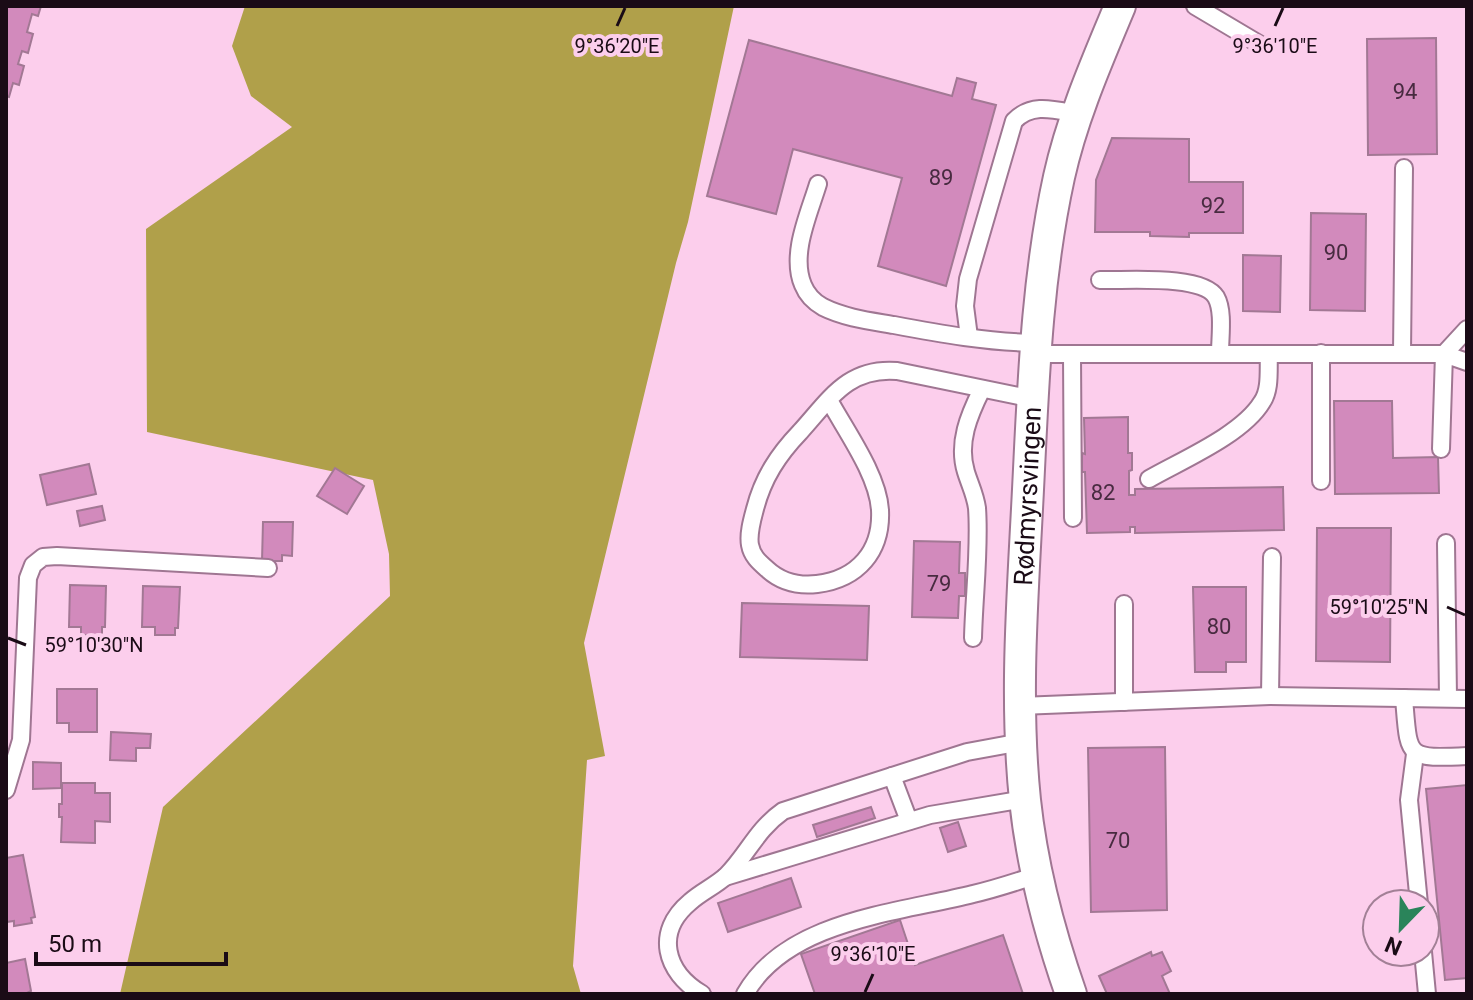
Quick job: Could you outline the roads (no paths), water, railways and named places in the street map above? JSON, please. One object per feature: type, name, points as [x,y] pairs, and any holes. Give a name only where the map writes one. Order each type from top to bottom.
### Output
[{"type":"street","name":"Rødmyrsvingen","points":[[1071,994],[1037,875],[1025,799],[1021,742],[1034,348],[1040,280],[1060,174],[1078,114],[1120,6]]},
{"type":"lane","points":[[1195,6],[1259,44]]},
{"type":"lane","points":[[969,337],[965,306],[968,279],[1014,121],[1021,114],[1040,108],[1078,114]]},
{"type":"lane","points":[[1402,353],[1404,168]]},
{"type":"lane","points":[[818,184],[799,254],[799,274],[811,298],[841,314],[1072,354],[1402,353],[1444,354],[1467,362]]},
{"type":"lane","points":[[1100,280],[1189,282],[1204,286],[1215,295],[1219,307],[1220,353]]},
{"type":"lane","points":[[1441,449],[1444,354],[1467,329]]},
{"type":"lane","points":[[1321,353],[1321,481]]},
{"type":"lane","points":[[1072,354],[1073,518]]},
{"type":"lane","points":[[1149,479],[1229,433],[1253,413],[1263,402],[1268,387],[1269,354]]},
{"type":"lane","points":[[829,400],[874,482],[880,507],[879,532],[864,562],[850,574],[837,581],[808,585],[789,582],[772,574],[756,559],[750,544],[751,522],[759,491],[770,468],[785,448],[829,400],[846,383],[863,373],[877,370],[1033,399]]},
{"type":"lane","points":[[973,638],[977,510],[974,488],[967,474],[963,441],[970,413],[982,389]]},
{"type":"lane","points":[[1446,543],[1448,698]]},
{"type":"lane","points":[[6,790],[21,740],[26,596],[33,565],[43,557],[57,556],[268,568]]},
{"type":"lane","points":[[1270,696],[1272,557]]},
{"type":"lane","points":[[1124,604],[1124,702]]},
{"type":"lane","points":[[1020,706],[1270,696],[1467,699]]},
{"type":"lane","points":[[1404,698],[1407,738],[1415,754],[1427,758],[1467,756]]},
{"type":"lane","points":[[702,994],[678,973],[669,957],[667,944],[676,917],[689,903],[725,877],[767,823],[783,811],[967,752],[1021,742]]},
{"type":"lane","points":[[1415,754],[1409,800],[1417,888]]},
{"type":"lane","points":[[892,776],[909,821]]},
{"type":"lane","points":[[725,877],[930,815],[1025,799]]},
{"type":"lane","points":[[745,994],[755,977],[772,960],[802,941],[860,919],[974,894],[1037,875]]},
{"type":"lane","points":[[1425,968],[1427,994]]}]
